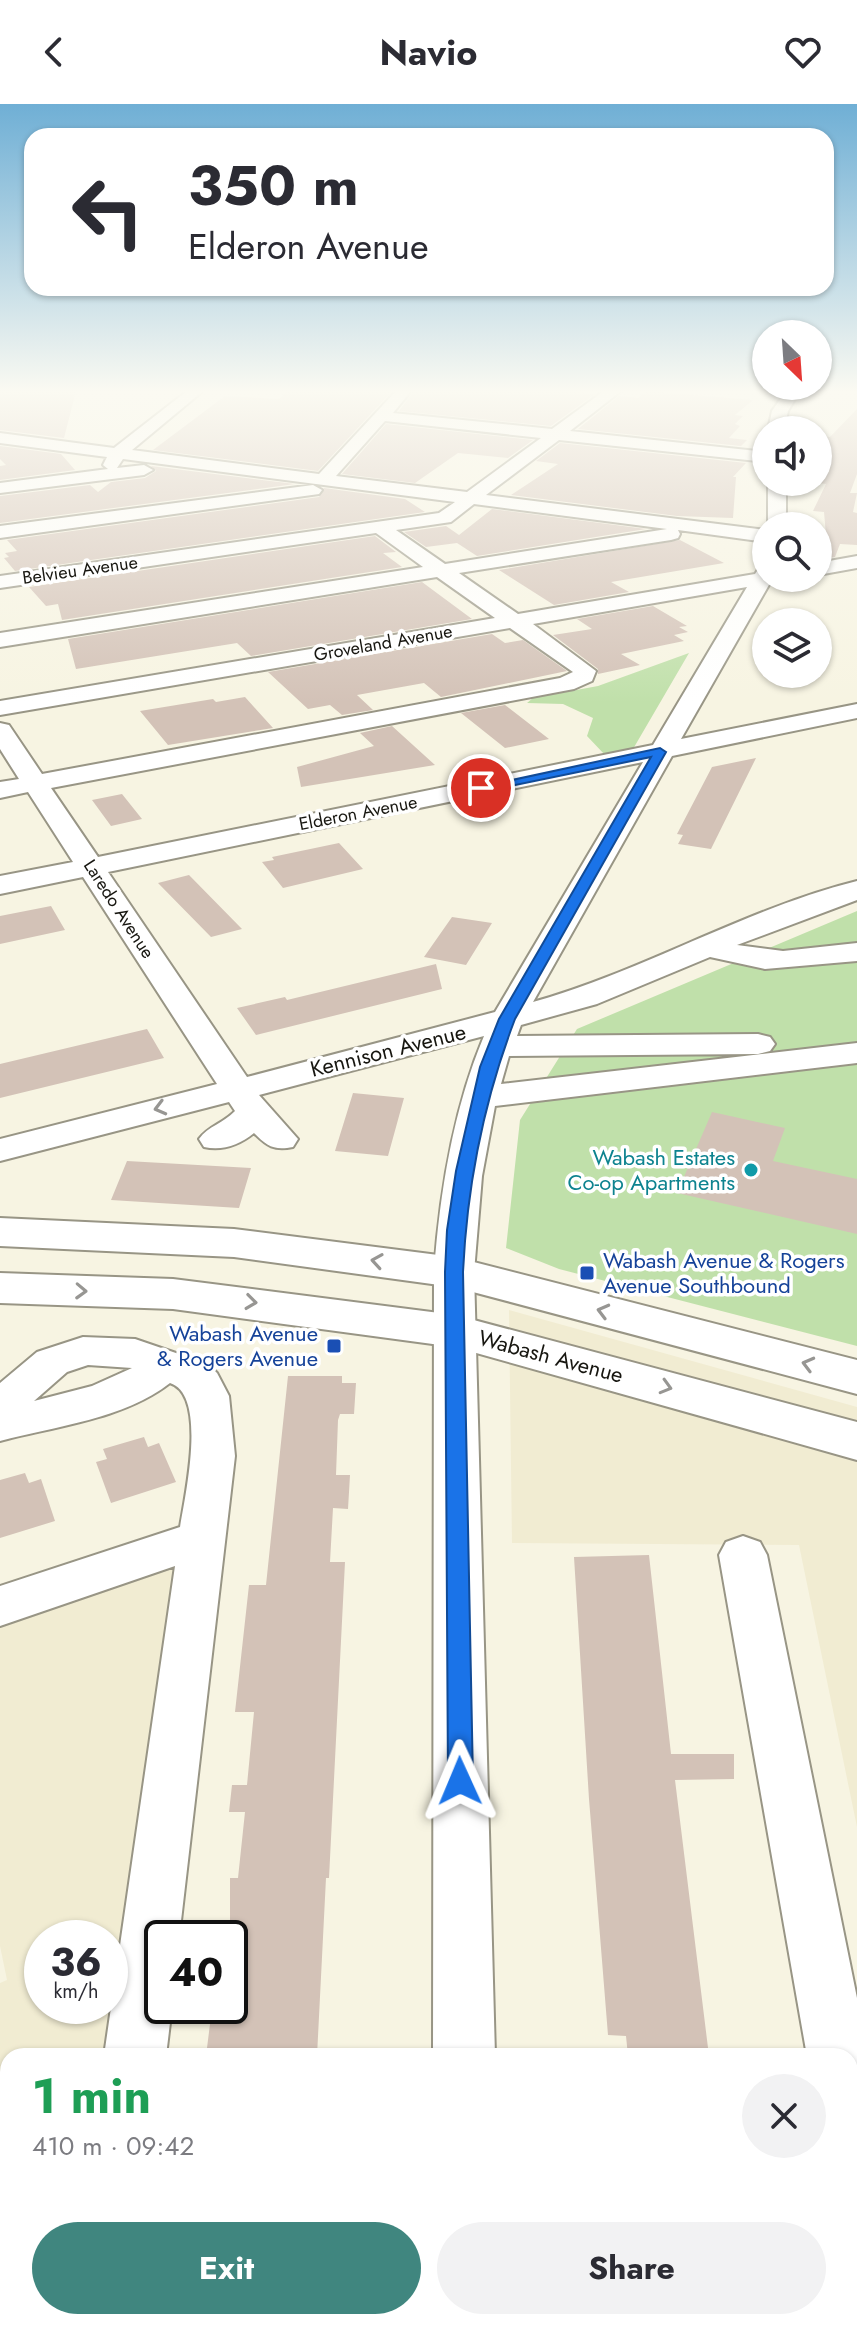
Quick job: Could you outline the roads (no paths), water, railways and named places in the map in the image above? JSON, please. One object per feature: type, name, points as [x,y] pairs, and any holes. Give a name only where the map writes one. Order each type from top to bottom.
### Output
[{"type":"main road","points":[[0,1232],[234,1243],[454,1272],[857,1377]]},
{"type":"main road","name":"Wabash Avenue","points":[[0,1288],[188,1296],[455,1331],[857,1441]]},
{"type":"street","points":[[0,532],[272,495]]},
{"type":"street","points":[[455,495],[752,534]]},
{"type":"street","name":"Belvieu Avenue","points":[[444,518],[475,495]]},
{"type":"street","name":"Belvieu Avenue","points":[[0,582],[533,506]]},
{"type":"street","points":[[0,640],[634,542],[697,527]]},
{"type":"street","points":[[0,790],[566,684],[584,676],[585,671],[579,666],[380,528]]},
{"type":"street","points":[[832,566],[857,562]]},
{"type":"street","name":"Groveland Avenue","points":[[0,708],[752,578]]},
{"type":"street","points":[[464,2048],[454,1272],[464,1171],[481,1097],[501,1032],[660,752],[755,592]]},
{"type":"street","name":"Elderon Avenue","points":[[0,885],[857,711]]},
{"type":"street","name":"Laredo Avenue","points":[[0,730],[244,1100],[280,1139]]},
{"type":"street","name":"Kennison Avenue","points":[[0,1150],[244,1100],[501,1032],[791,912],[857,890]]},
{"type":"street","points":[[710,946],[753,961],[789,961],[857,952]]},
{"type":"street","points":[[501,1032],[750,1043],[855,1053]]},
{"type":"street","points":[[481,1097],[855,1053]]},
{"type":"street","points":[[217,1139],[239,1128],[244,1100]]},
{"type":"street","points":[[0,1411],[13,1395],[52,1363],[71,1353],[125,1351],[152,1358],[162,1367],[181,1367],[193,1372],[211,1404],[213,1456],[136,2048]]},
{"type":"street","points":[[0,1425],[119,1392],[147,1381],[162,1367]]},
{"type":"street","points":[[0,1606],[203,1538]]},
{"type":"street","points":[[743,1555],[836,2048]]},
{"type":"place","name":"Wabash Estates Co-op Apartments","points":[[751,1170]]},
{"type":"place","name":"Wabash Avenue & Rogers Avenue Southbound","points":[[587,1273]]},
{"type":"place","name":"Wabash Avenue & Rogers Avenue","points":[[334,1346]]}]
